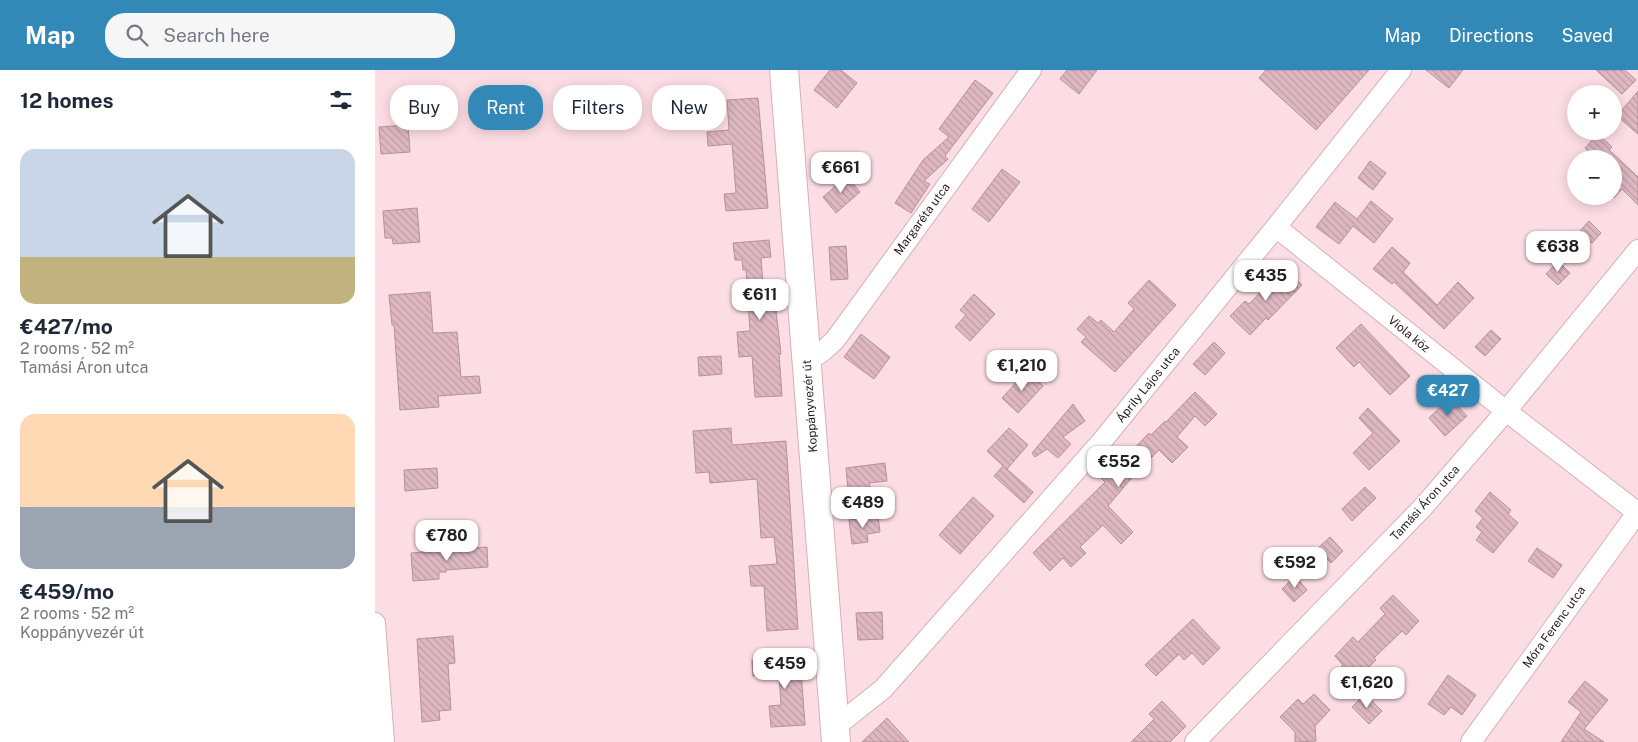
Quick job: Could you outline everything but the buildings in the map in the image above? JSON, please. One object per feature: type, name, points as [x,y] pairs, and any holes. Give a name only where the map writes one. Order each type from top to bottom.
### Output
[{"type":"street","name":"Koppányvezér út","points":[[784,70],[835,734]]},
{"type":"street","name":"Margaréta utca","points":[[807,362],[823,352],[835,340],[1031,70]]},
{"type":"street","name":"Áprily Lajos utca","points":[[835,734],[883,688],[1102,441],[1276,227],[1391,74]]},
{"type":"street","name":"Viola köz","points":[[1276,227],[1506,411],[1638,513]]},
{"type":"street","name":"Tamási Áron utca","points":[[1195,742],[1424,506],[1506,411],[1638,250]]},
{"type":"street","name":"Móra Ferenc utca","points":[[1471,742],[1638,513]]},
{"type":"street","points":[[375,623],[384,742]]}]
